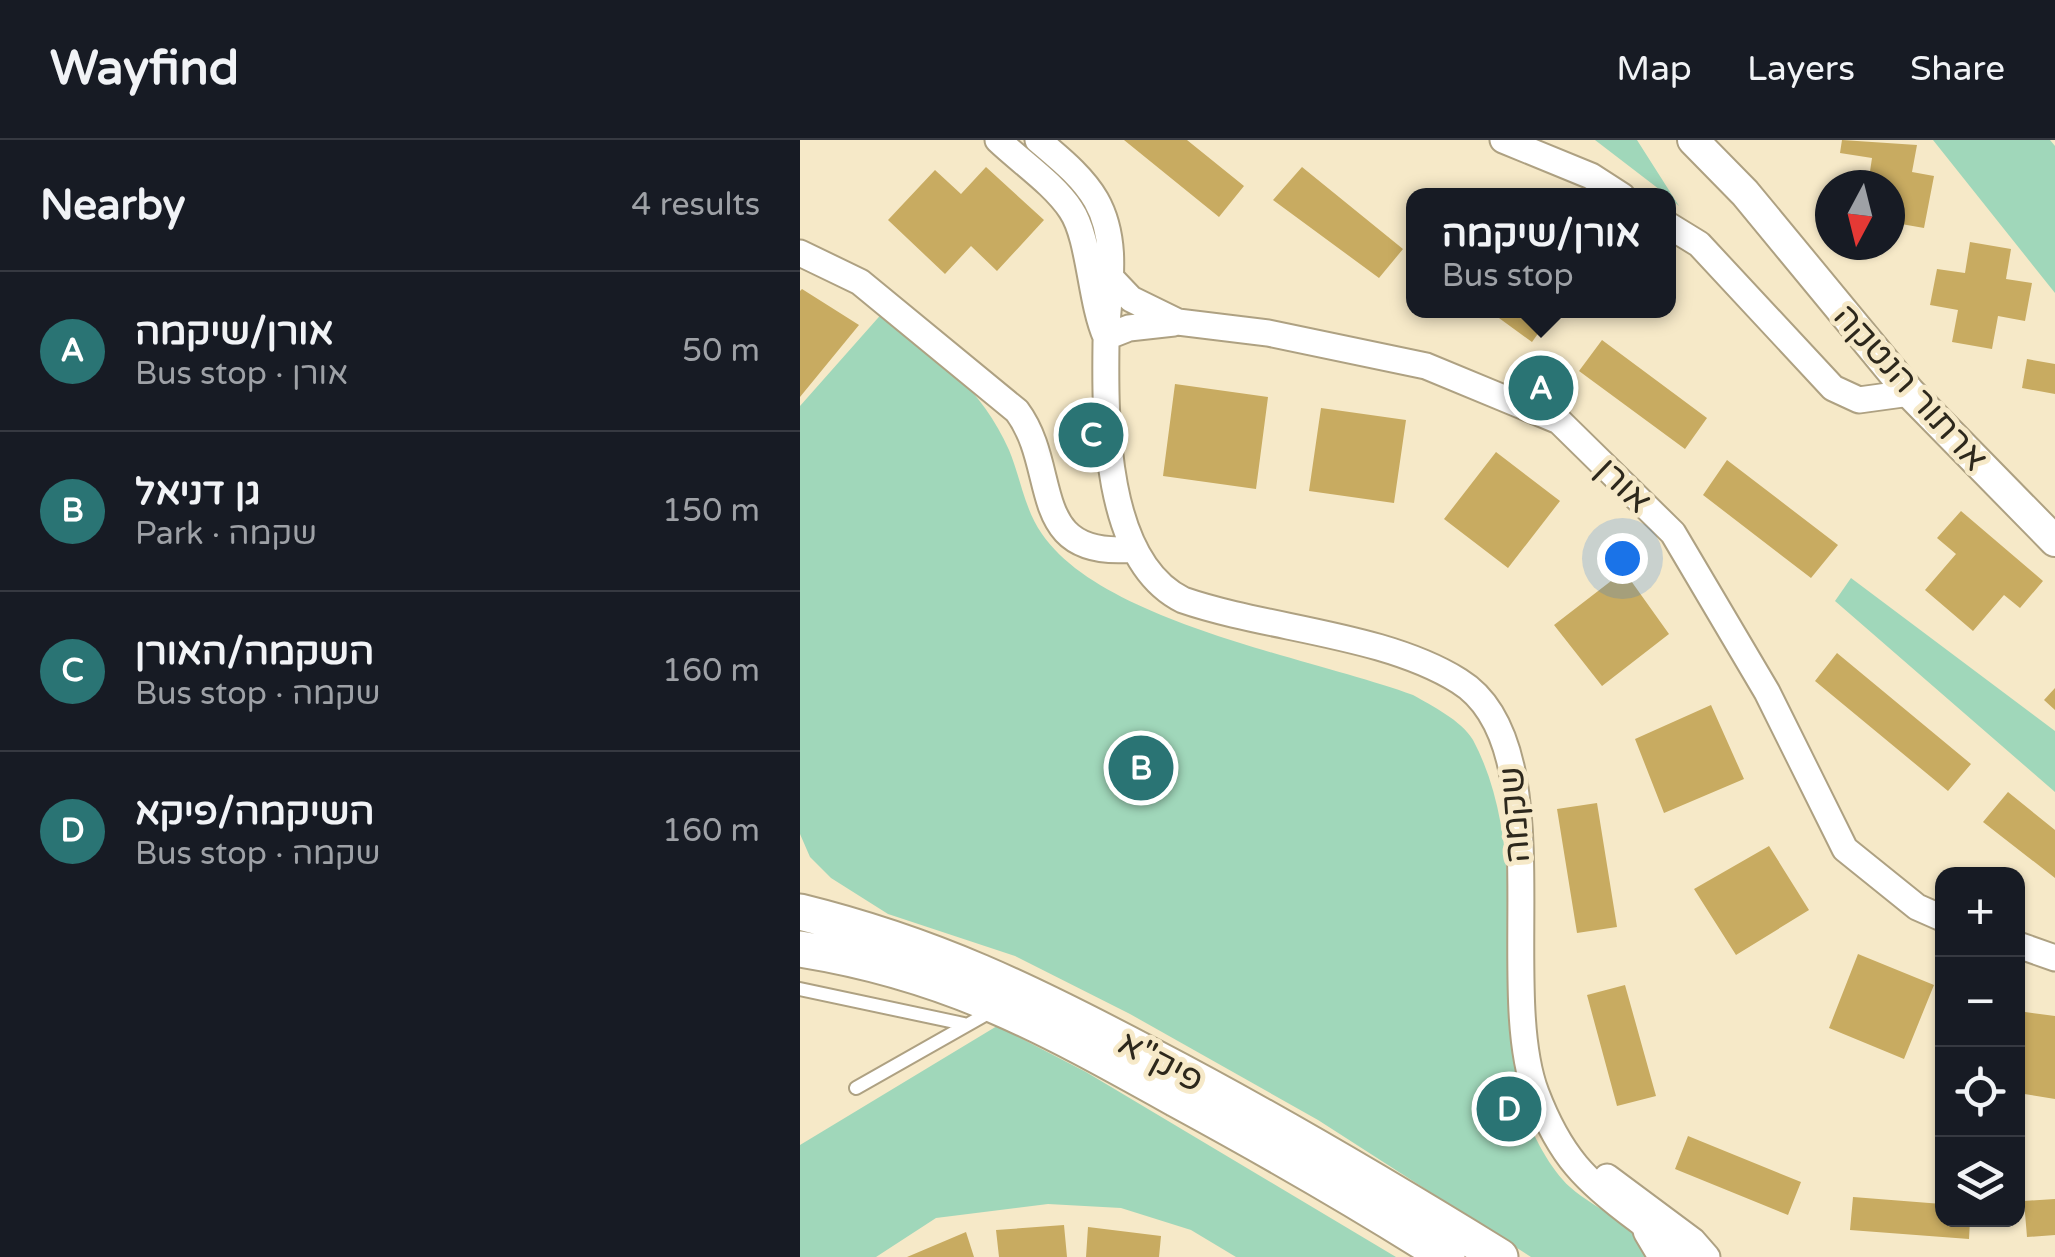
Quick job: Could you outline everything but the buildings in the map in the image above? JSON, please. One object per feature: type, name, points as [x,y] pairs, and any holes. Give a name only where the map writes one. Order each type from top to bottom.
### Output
[{"type":"main road","name":"פיק\"א","points":[[805,911],[929,949],[1010,982],[1308,1138],[1500,1257]]},
{"type":"main road","name":"פיק\"א","points":[[800,949],[852,957],[945,983],[1007,1007],[1340,1189],[1447,1257]]},
{"type":"street","points":[[998,140],[1071,210],[1080,230],[1094,309],[1106,337]]},
{"type":"street","points":[[1038,140],[1076,174],[1097,202],[1112,279],[1106,337]]},
{"type":"street","points":[[1504,140],[1591,176],[1610,188]]},
{"type":"street","name":"ארתור הנטקה","points":[[1693,140],[1745,193],[1910,393],[2055,541]]},
{"type":"street","points":[[1676,230],[1698,244],[1833,388],[1860,400],[1910,393]]},
{"type":"street","points":[[800,253],[860,282],[1017,411],[1034,434],[1049,507],[1072,540],[1102,550],[1135,549]]},
{"type":"street","name":"אורן","points":[[1112,279],[1131,299],[1178,322]]},
{"type":"street","name":"אורן","points":[[1106,337],[1129,328],[1178,322],[1268,333],[1426,366],[1559,421],[1674,533],[1766,692],[1845,849],[1917,907],[1935,915]]},
{"type":"street","name":"שקמה","points":[[1106,337],[1113,475],[1135,549],[1154,580],[1183,600],[1406,658],[1462,682],[1484,701],[1509,748],[1516,782],[1518,979],[1528,1068],[1558,1142],[1590,1185],[1659,1244],[1686,1257]]},
{"type":"street","points":[[2025,947],[2055,958]]},
{"type":"street","points":[[1558,1142],[1642,1202],[1707,1257]]},
{"type":"lane","points":[[800,989],[964,1024]]},
{"type":"lane","points":[[856,1088],[964,1024],[1007,1007]]},
{"type":"green space","points":[[1595,140],[1637,140],[1668,188],[1658,188]]},
{"type":"green space","points":[[1933,140],[2050,140],[2055,146],[2055,293]]},
{"type":"green space","points":[[885,310],[955,373],[985,409],[1009,450],[1036,524],[1071,565],[1112,591],[1160,614],[1413,695],[1446,714],[1468,733],[1490,781],[1501,825],[1510,918],[1515,1057],[1529,1123],[1562,1179],[1581,1196],[1629,1226],[1658,1257],[1531,1257],[1318,1120],[1130,1014],[1015,956],[888,914],[831,878],[810,857],[800,834],[800,406]]},
{"type":"green space","points":[[1851,578],[2055,731],[2055,792],[1835,601]]},
{"type":"green space","points":[[997,1026],[1086,1072],[1396,1257],[1236,1257],[1191,1230],[1121,1208],[1048,1204],[936,1218],[876,1257],[800,1257],[800,1145]]},
{"type":"place","name":"אורן/שיקמה","points":[[1541,388]]},
{"type":"place","name":"השקמה/האורן","points":[[1091,435]]},
{"type":"place","name":"גן דניאל","points":[[1141,768]]},
{"type":"place","name":"השיקמה/פיקא","points":[[1509,1109]]}]
